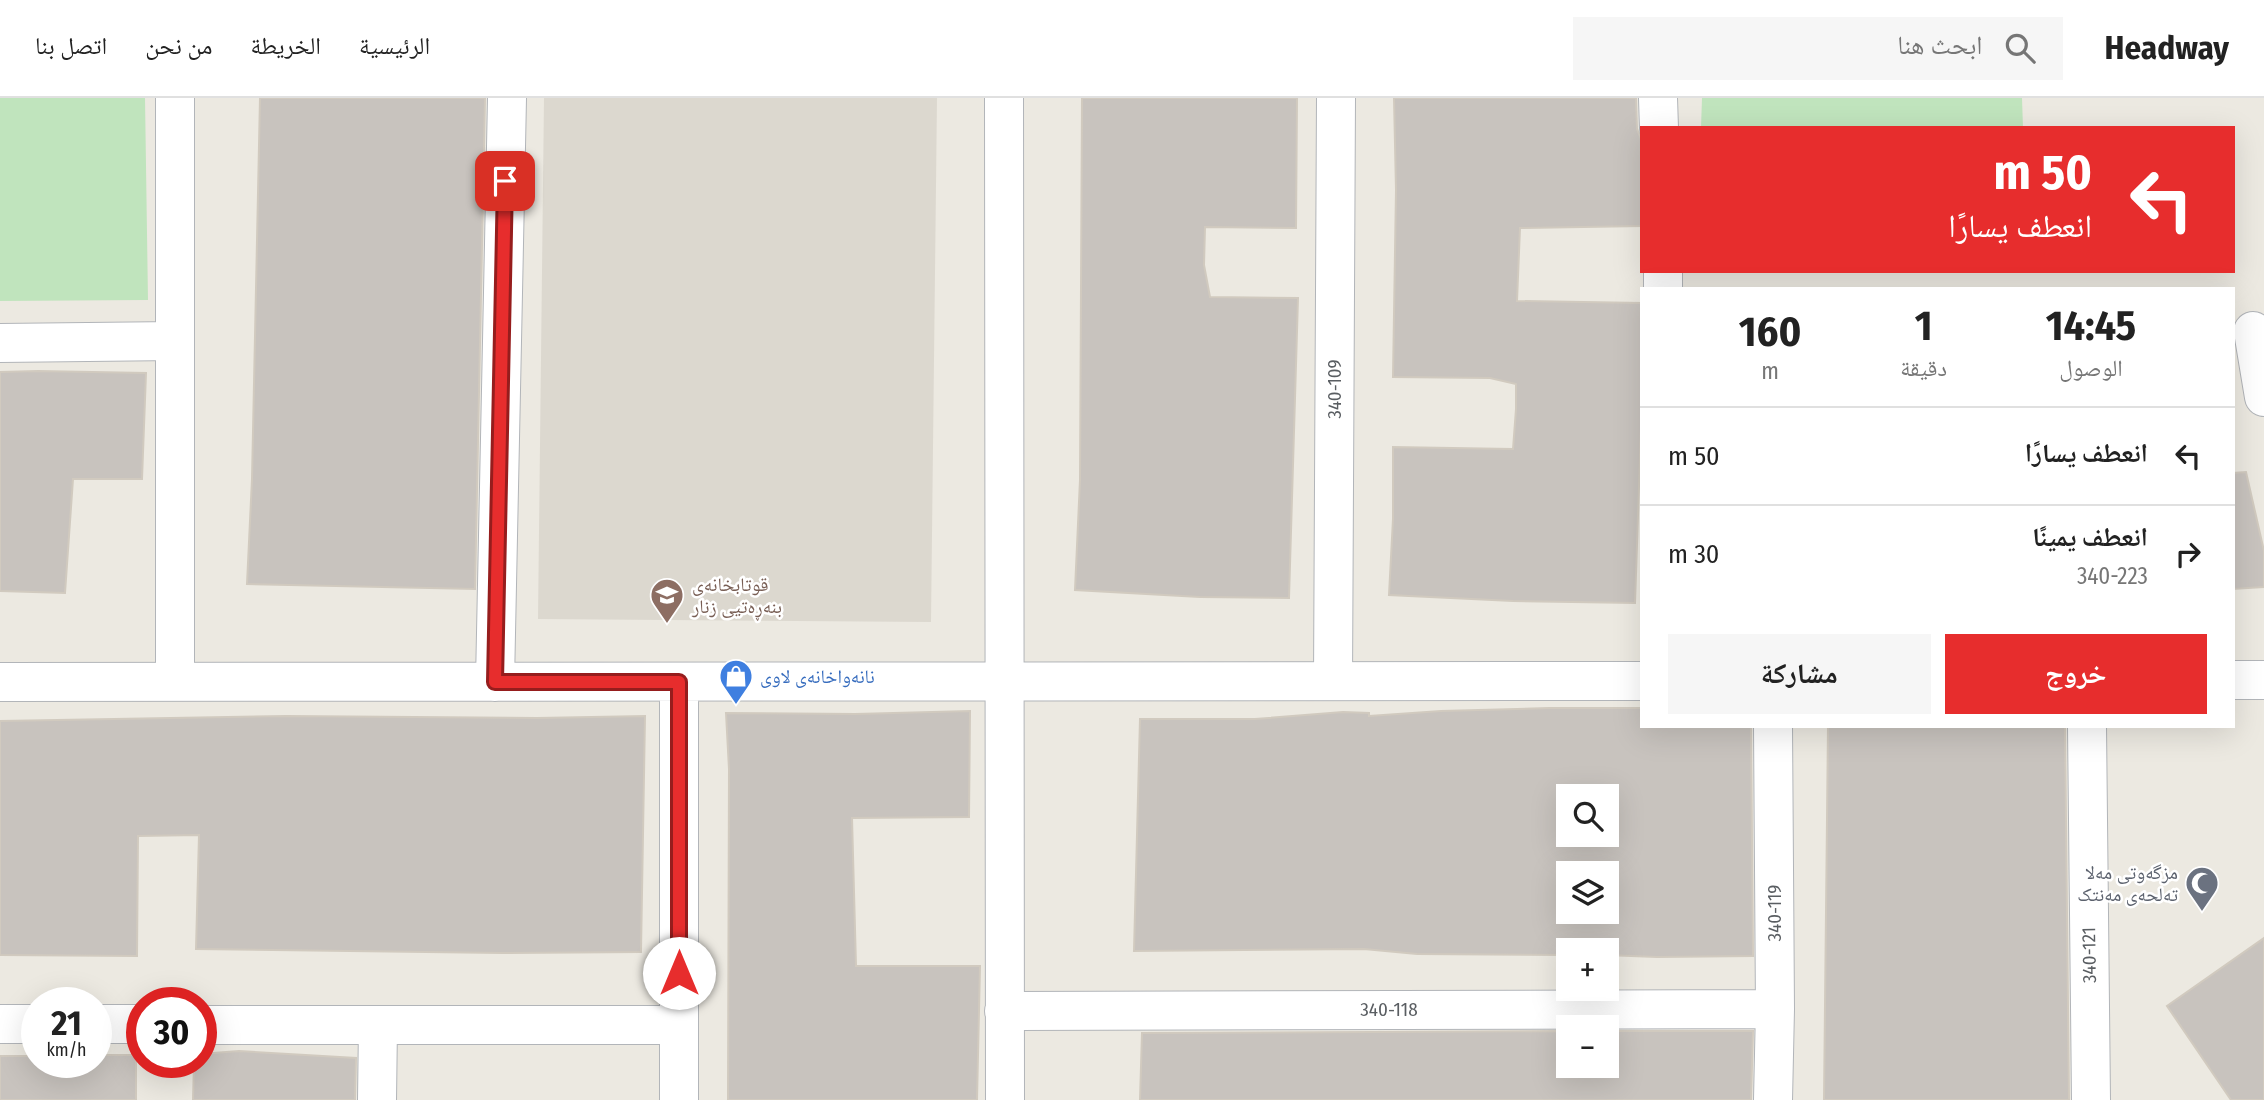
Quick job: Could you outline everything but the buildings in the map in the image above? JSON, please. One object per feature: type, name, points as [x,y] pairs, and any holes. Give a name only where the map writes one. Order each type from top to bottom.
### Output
[{"type":"street","points":[[175,98],[175,682]]},
{"type":"street","points":[[495,682],[507,98]]},
{"type":"street","points":[[1004,98],[1004,1100]]},
{"type":"street","name":"340-109","points":[[1333,681],[1335,98]]},
{"type":"street","points":[[1658,98],[1659,126]]},
{"type":"street","points":[[2250,331],[2264,397]]},
{"type":"street","points":[[0,343],[175,341]]},
{"type":"street","points":[[2235,680],[2264,680]]},
{"type":"street","points":[[0,682],[1640,681]]},
{"type":"street","points":[[679,682],[679,1100]]},
{"type":"street","name":"340-119","points":[[1773,728],[1773,1100]]},
{"type":"street","name":"340-121","points":[[2087,728],[2091,1100]]},
{"type":"street","name":"340-118","points":[[1004,1011],[1774,1009]]},
{"type":"street","points":[[0,1024],[21,1024]]},
{"type":"street","points":[[217,1025],[679,1026]]},
{"type":"street","points":[[377,1100],[378,1025]]},
{"type":"shaded area","points":[[544,98],[937,98],[931,622],[538,619]]},
{"type":"green space","points":[[0,98],[145,98],[148,300],[0,301]]},
{"type":"green space","points":[[1702,98],[2022,98],[2023,126],[1701,126]]},
{"type":"place","name":"قوتابخانەی بنەڕەتیی زنار","points":[[667,625]]},
{"type":"place","name":"نانەواخانەی لاوی","points":[[736,706]]},
{"type":"place","name":"مزگەوتی مەلا تەلحەی مەنتک","points":[[2202,913]]},
{"type":"route","points":[[505,181],[495,682],[679,682],[679,973]]}]
